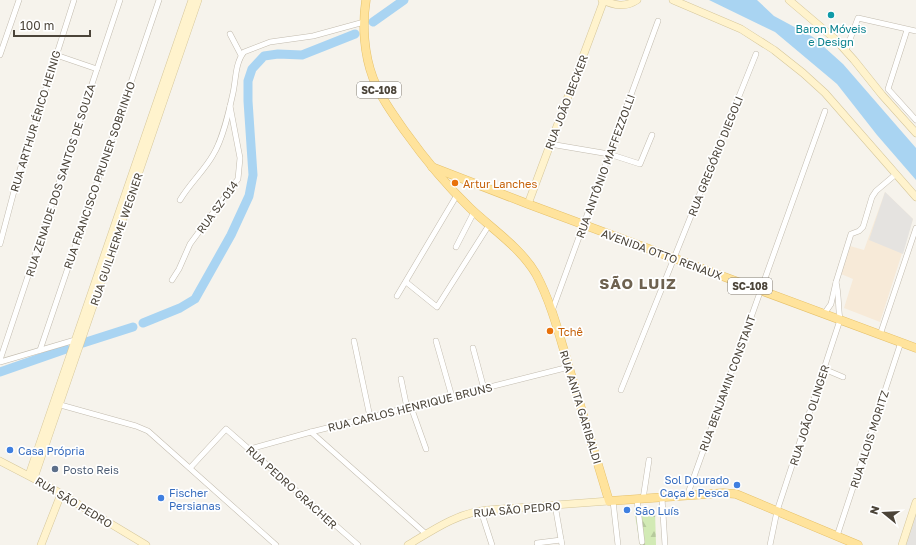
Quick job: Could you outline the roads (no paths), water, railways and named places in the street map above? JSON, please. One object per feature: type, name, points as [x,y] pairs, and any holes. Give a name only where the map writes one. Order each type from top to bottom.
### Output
[{"type":"main road","name":"RUA GUILHERME WEGNER","points":[[169,76],[192,0]]},
{"type":"main road","name":"RUA GUILHERME WEGNER","points":[[31,477],[169,76],[198,0]]},
{"type":"main road","name":"SC-108","points":[[366,0],[364,22],[369,64],[373,77],[394,116],[431,166]]},
{"type":"main road","points":[[603,0],[614,4],[625,5],[637,0]]},
{"type":"main road","name":"RUA JOÃO BECKER","points":[[528,204],[603,0]]},
{"type":"main road","points":[[674,0],[741,30],[769,46],[803,72],[825,93],[916,197]]},
{"type":"main road","points":[[789,0],[846,50],[882,96],[916,132]]},
{"type":"main road","name":"AVENIDA OTTO RENAUX","points":[[431,166],[528,204],[916,348]]},
{"type":"main road","name":"RUA ANITA GARIBALDI","points":[[431,166],[448,186],[474,212],[517,250],[531,267],[545,293],[611,501]]},
{"type":"main road","points":[[448,186],[448,179],[453,175]]},
{"type":"main road","name":"RUA SÃO PEDRO","points":[[0,460],[61,494],[146,545]]},
{"type":"main road","points":[[611,501],[730,493],[742,496],[858,545]]},
{"type":"main road","points":[[41,545],[61,494]]},
{"type":"main road","name":"RUA SÃO PEDRO","points":[[412,544],[426,534],[454,519],[481,511],[611,501]]},
{"type":"main road","points":[[902,545],[916,502]]},
{"type":"street","points":[[0,55],[19,0]]},
{"type":"street","name":"RUA ARTHUR ÉRICO HEINIG","points":[[0,244],[18,176],[74,0]]},
{"type":"street","name":"RUA ZENAIDE DOS SANTOS DE SOUZA","points":[[0,361],[120,0]]},
{"type":"street","name":"RUA FRANCISCO PRUNER SOBRINHO","points":[[40,350],[159,0]]},
{"type":"street","points":[[846,50],[858,18],[916,32]]},
{"type":"street","name":"RUA ANTÔNIO MAFFEZZOLLI","points":[[552,312],[658,21]]},
{"type":"street","points":[[180,200],[217,149],[230,105],[238,66],[242,55],[249,49],[262,44],[278,40],[313,36],[364,22]]},
{"type":"street","points":[[907,30],[888,89],[916,120]]},
{"type":"street","points":[[230,34],[242,55]]},
{"type":"street","name":"RUA GREGÓRIO DIEGOLI","points":[[621,390],[756,54]]},
{"type":"street","points":[[56,55],[97,69]]},
{"type":"street","name":"RUA SZ-014","points":[[172,280],[179,269],[190,244],[238,180],[240,158],[230,105]]},
{"type":"street","name":"RUA BENJAMIN CONSTANT","points":[[686,496],[825,111]]},
{"type":"street","points":[[550,144],[610,154],[640,164],[652,135]]},
{"type":"street","points":[[824,314],[831,304],[836,282],[851,234],[859,231],[863,227],[872,197],[876,191],[896,174]]},
{"type":"street","points":[[397,296],[457,195]]},
{"type":"street","points":[[456,247],[474,212]]},
{"type":"street","points":[[406,282],[436,307],[489,224]]},
{"type":"street","points":[[880,334],[916,228]]},
{"type":"street","points":[[836,282],[839,292],[838,306],[840,320]]},
{"type":"street","name":"RUA JOÃO OLINGER","points":[[770,545],[777,511],[840,320]]},
{"type":"street","points":[[0,361],[78,341]]},
{"type":"street","points":[[354,341],[370,417]]},
{"type":"street","points":[[436,341],[452,397]]},
{"type":"street","name":"RUA ALOIS MORITZ","points":[[837,536],[901,342]]},
{"type":"street","points":[[473,348],[484,389]]},
{"type":"street","name":"RUA CARLOS HENRIQUE BRUNS","points":[[250,449],[311,432],[569,367]]},
{"type":"street","points":[[824,369],[843,377]]},
{"type":"street","points":[[401,379],[409,407],[426,449]]},
{"type":"street","points":[[56,404],[143,428],[152,434],[276,545]]},
{"type":"street","name":"RUA PEDRO GRACHER","points":[[190,468],[226,429],[358,545]]},
{"type":"street","points":[[311,432],[426,534]]},
{"type":"street","points":[[642,542],[640,500],[649,460]]},
{"type":"street","points":[[662,498],[665,545]]},
{"type":"street","points":[[611,501],[618,545]]},
{"type":"street","points":[[537,543],[561,542],[555,505]]},
{"type":"street","points":[[481,511],[492,545]]},
{"type":"water","points":[[709,0],[757,0],[774,16],[813,37],[843,64],[916,148],[916,180],[877,135],[837,84],[775,32]]},
{"type":"waterway","points":[[373,22],[404,0]]},
{"type":"waterway","points":[[143,323],[180,308],[195,299],[231,235],[249,196],[253,175],[248,81],[252,69],[264,56],[278,54],[302,55],[355,34]]},
{"type":"waterway","points":[[83,343],[133,327]]},
{"type":"waterway","points":[[0,372],[66,349]]},
{"type":"place","name":"Baron Móveis e Design","points":[[831,15]]},
{"type":"place","name":"Artur Lanches","points":[[455,183]]},
{"type":"place","name":"Tchê","points":[[550,331]]},
{"type":"place","name":"Casa Própria","points":[[10,450]]},
{"type":"place","name":"Posto Reis","points":[[55,469]]},
{"type":"place","name":"Sol Dourado Caça e Pesca","points":[[737,485]]},
{"type":"place","name":"Fischer Persianas","points":[[161,498]]},
{"type":"place","name":"São Luís","points":[[627,510]]},
{"type":"district","name":"SÃO LUIZ","points":[[638,283]]}]
